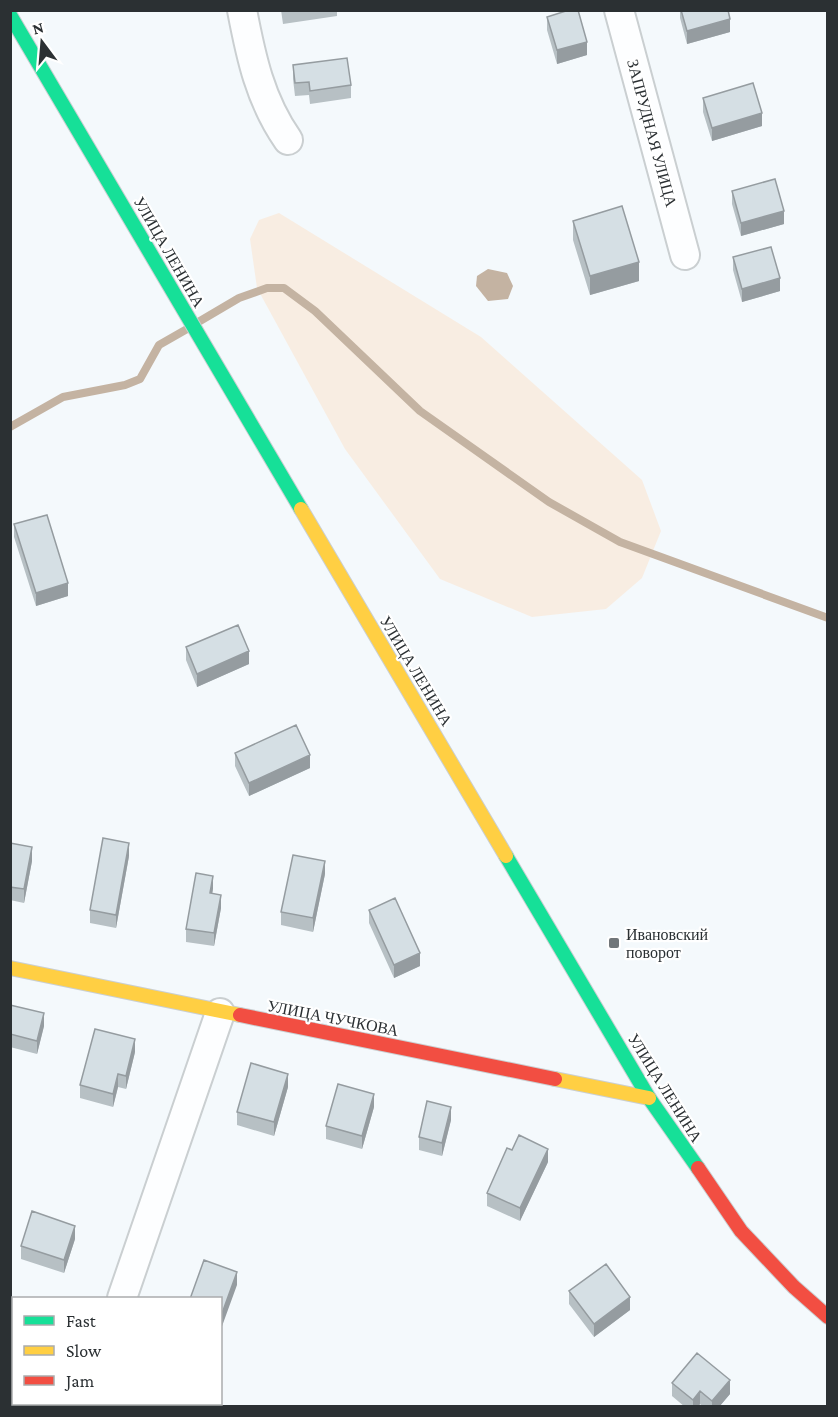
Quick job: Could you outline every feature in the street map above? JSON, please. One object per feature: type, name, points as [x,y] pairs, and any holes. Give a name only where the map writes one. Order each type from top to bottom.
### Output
[{"type":"main road","name":"УЛИЦА ЛЕНИНА","points":[[10,15],[650,1098],[741,1231],[794,1287],[828,1317]]},
{"type":"main road","name":"УЛИЦА ЧУЧКОВА","points":[[10,968],[220,1013],[650,1098]]},
{"type":"street","points":[[242,10],[253,63],[265,100],[273,118],[288,140]]},
{"type":"street","name":"ЗАПРУДНАЯ УЛИЦА","points":[[619,10],[685,255]]},
{"type":"street","points":[[123,1297],[220,1013]]},
{"type":"shaded area","points":[[279,213],[481,337],[642,480],[661,531],[642,578],[606,609],[532,617],[440,579],[345,449],[257,288],[250,239],[259,220]]},
{"type":"shaded area","points":[[488,269],[507,273],[513,286],[508,299],[488,301],[476,286],[477,276]]},
{"type":"building","points":[[569,10],[578,10],[587,42],[557,50],[547,17]]},
{"type":"building","points":[[681,10],[728,10],[730,19],[687,31]]},
{"type":"building","points":[[347,58],[351,85],[310,91],[309,82],[295,83],[293,65]]},
{"type":"building","points":[[753,83],[762,113],[712,128],[703,98]]},
{"type":"building","points":[[775,179],[784,211],[741,223],[732,191]]},
{"type":"building","points":[[622,206],[639,262],[590,276],[573,221]]},
{"type":"building","points":[[771,247],[780,278],[742,289],[733,257]]},
{"type":"building","points":[[47,515],[68,583],[36,593],[14,524]]},
{"type":"building","points":[[238,625],[249,651],[197,674],[186,647]]},
{"type":"building","points":[[296,725],[310,755],[249,783],[235,753]]},
{"type":"building","points":[[103,838],[129,843],[116,915],[90,910]]},
{"type":"building","points":[[10,843],[32,847],[24,889],[10,887]]},
{"type":"building","points":[[293,855],[325,861],[313,918],[281,912]]},
{"type":"building","points":[[196,873],[213,876],[210,893],[221,895],[214,933],[186,929]]},
{"type":"building","points":[[395,898],[420,953],[394,965],[369,910]]},
{"type":"building","points":[[10,1005],[44,1013],[37,1041],[10,1034]]},
{"type":"building","points":[[95,1029],[135,1039],[126,1076],[118,1074],[113,1094],[80,1085]]},
{"type":"building","points":[[251,1063],[288,1074],[274,1122],[237,1112]]},
{"type":"building","points":[[338,1084],[374,1094],[362,1136],[326,1126]]},
{"type":"building","points":[[427,1101],[451,1107],[442,1143],[419,1137]]},
{"type":"building","points":[[519,1135],[548,1149],[520,1208],[487,1193],[507,1148],[512,1150]]},
{"type":"building","points":[[32,1211],[75,1226],[64,1260],[21,1246]]},
{"type":"building","points":[[204,1260],[237,1272],[222,1313],[222,1297],[191,1297]]},
{"type":"building","points":[[606,1264],[630,1297],[594,1324],[569,1291]]},
{"type":"building","points":[[10,1297],[12,1298],[12,1332],[10,1332]]},
{"type":"building","points":[[697,1353],[730,1380],[712,1401],[700,1391],[693,1400],[672,1383]]},
{"type":"building","points":[[144,1405],[155,1405],[160,1407],[143,1407]]},
{"type":"waterway","points":[[200,321],[239,298],[267,288],[284,288],[315,311],[420,411],[549,502],[620,542],[828,618]]},
{"type":"waterway","points":[[10,427],[63,397],[125,385],[140,379],[159,345],[187,329]]},
{"type":"traffic: fast","points":[[10,15],[301,509]]},
{"type":"traffic: fast","points":[[506,856],[649,1098],[698,1168]]},
{"type":"traffic: slow","points":[[301,509],[506,856]]},
{"type":"traffic: slow","points":[[10,968],[240,1015]]},
{"type":"traffic: slow","points":[[555,1079],[649,1098]]},
{"type":"traffic: jam","points":[[240,1015],[555,1079]]},
{"type":"traffic: jam","points":[[698,1168],[741,1231],[794,1287],[828,1317]]},
{"type":"place","name":"Ивановский поворот","points":[[614,943]]}]
